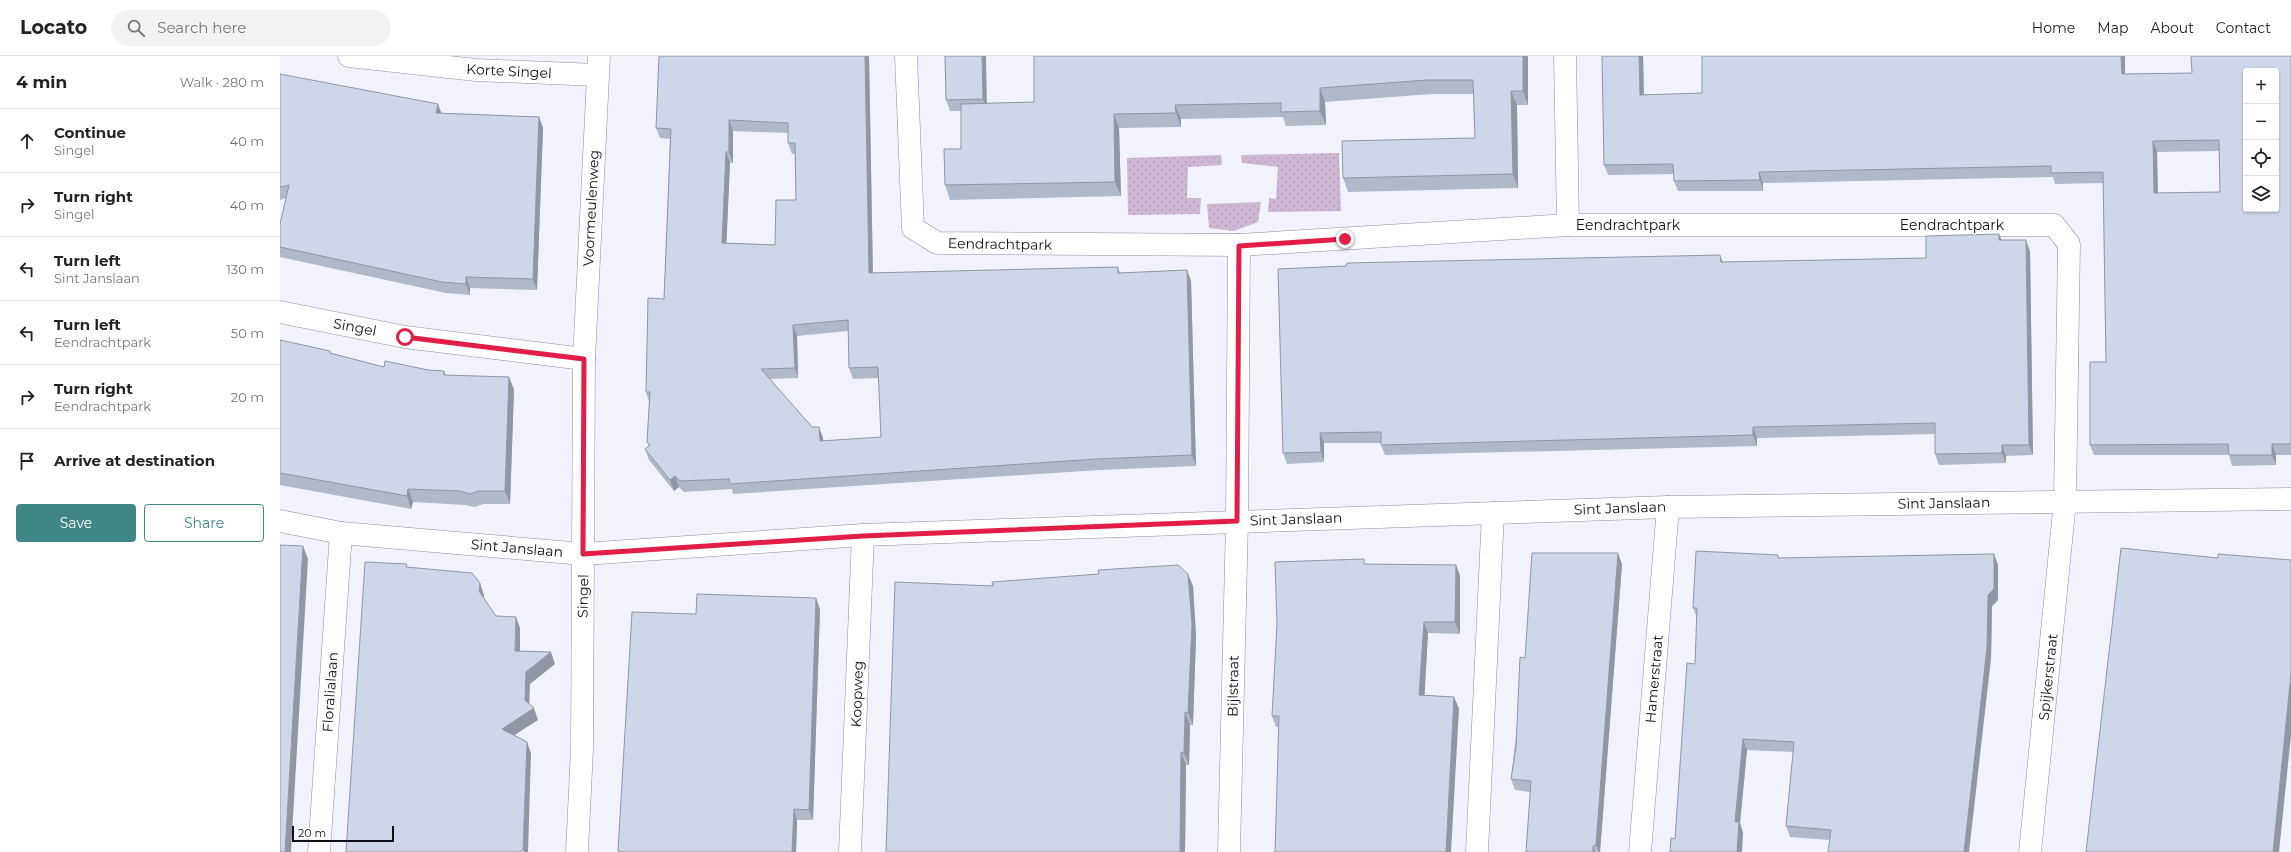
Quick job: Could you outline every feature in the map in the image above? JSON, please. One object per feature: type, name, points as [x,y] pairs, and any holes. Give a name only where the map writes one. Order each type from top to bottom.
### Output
[{"type":"street","name":"Korte Singel","points":[[349,56],[476,70],[598,66]]},
{"type":"street","name":"Eendrachtpark","points":[[906,56],[913,228],[937,243],[1239,246],[1568,225],[2054,225],[2069,244],[2065,501]]},
{"type":"street","name":"Eendrachtpark","points":[[1565,56],[1568,225]]},
{"type":"street","name":"Voormeulenweg","points":[[584,359],[598,66]]},
{"type":"street","points":[[1237,521],[1239,246]]},
{"type":"street","name":"Singel","points":[[280,312],[405,337],[584,359],[582,749],[577,852]]},
{"type":"street","name":"Sint Janslaan","points":[[280,521],[341,533],[583,554],[863,536],[1237,521],[1668,507],[2291,499]]},
{"type":"street","name":"Spijkerstraat","points":[[2030,852],[2065,501]]},
{"type":"street","name":"Hamerstraat","points":[[1640,852],[1668,507]]},
{"type":"street","points":[[1477,852],[1494,513]]},
{"type":"street","name":"Bijlstraat","points":[[1229,852],[1237,521]]},
{"type":"street","name":"Floralialaan","points":[[319,852],[341,533]]},
{"type":"street","name":"Koopweg","points":[[850,852],[863,536]]},
{"type":"shaded area","points":[[1339,153],[1341,211],[1268,212],[1269,198],[1276,199],[1278,167],[1242,163],[1241,155]]},
{"type":"shaded area","points":[[1221,155],[1222,165],[1188,167],[1187,198],[1201,198],[1200,214],[1128,215],[1127,158]]},
{"type":"shaded area","points":[[1261,202],[1258,222],[1234,231],[1209,228],[1207,204]]},
{"type":"building","points":[[659,56],[865,56],[869,273],[1118,267],[1118,273],[1187,270],[1192,455],[1096,459],[730,484],[729,479],[680,481],[675,476],[670,480],[645,449],[650,445],[647,442],[650,392],[646,392],[648,298],[664,299],[671,129],[656,128]],"holes":[[[729,120],[788,123],[788,143],[795,143],[796,200],[776,200],[775,245],[722,243],[726,152],[729,152]],[[848,320],[849,368],[878,367],[881,437],[820,441],[819,427],[812,427],[761,369],[795,368],[793,325]]]},
{"type":"building","points":[[945,56],[982,56],[983,99],[946,100]]},
{"type":"building","points":[[1034,56],[1523,56],[1523,91],[1511,91],[1513,174],[1343,178],[1342,141],[1475,138],[1473,80],[1427,80],[1320,88],[1320,111],[1281,112],[1281,103],[1175,105],[1176,113],[1114,114],[1115,182],[945,185],[944,149],[961,149],[961,104],[1034,102]]},
{"type":"building","points":[[1602,56],[1639,56],[1640,95],[1702,93],[1702,56],[2121,56],[2122,74],[2192,73],[2191,56],[2291,56],[2291,444],[2272,444],[2272,455],[2229,455],[2228,444],[2090,445],[2090,362],[2106,362],[2103,172],[2051,173],[2051,166],[1759,172],[1760,180],[1674,181],[1673,164],[1604,165]],"holes":[[[2219,140],[2220,192],[2154,193],[2153,141]]]},
{"type":"building","points":[[280,74],[438,104],[436,113],[539,117],[533,279],[466,277],[466,284],[442,282],[280,247],[280,224],[289,185],[280,187]]},
{"type":"building","points":[[1999,234],[1999,240],[2026,240],[2029,445],[2002,445],[2002,453],[1935,454],[1935,423],[1753,427],[1753,435],[1381,445],[1381,432],[1320,433],[1321,452],[1283,453],[1278,269],[1346,266],[1347,263],[1720,255],[1721,262],[1926,258],[1926,236]]},
{"type":"building","points":[[280,340],[330,351],[330,353],[384,367],[385,361],[428,370],[444,371],[444,375],[509,377],[505,491],[478,491],[470,494],[460,491],[408,489],[407,496],[280,473]]},
{"type":"building","points":[[280,545],[303,546],[285,852],[280,852]]},
{"type":"building","points":[[2121,548],[2218,558],[2218,554],[2291,560],[2291,674],[2273,852],[2086,852]]},
{"type":"building","points":[[1696,551],[1778,555],[1778,558],[1994,554],[1994,589],[1988,595],[1987,648],[1964,852],[1828,852],[1831,830],[1786,826],[1794,742],[1743,739],[1735,822],[1739,822],[1737,852],[1670,852],[1671,838],[1675,839],[1687,663],[1695,664],[1697,608],[1693,608]]},
{"type":"building","points":[[1532,553],[1618,553],[1596,845],[1593,846],[1593,852],[1526,852],[1531,781],[1511,779],[1516,747],[1520,657],[1525,658]]},
{"type":"building","points":[[1364,559],[1364,564],[1456,565],[1455,622],[1424,622],[1419,695],[1454,697],[1446,852],[1275,852],[1279,716],[1272,716],[1277,624],[1275,562]]},
{"type":"building","points":[[365,562],[407,564],[406,567],[472,573],[480,583],[479,591],[496,616],[516,617],[515,651],[551,652],[526,672],[525,700],[534,708],[502,729],[527,742],[523,850],[519,852],[346,852]]},
{"type":"building","points":[[1178,565],[1188,574],[1192,624],[1188,713],[1185,712],[1184,753],[1181,752],[1180,852],[886,852],[895,582],[993,586],[992,582],[1099,574],[1098,570]]},
{"type":"building","points":[[697,594],[816,598],[809,810],[794,809],[792,852],[618,851],[632,612],[696,614]]},
{"type":"route","points":[[405,337],[584,359],[583,554],[863,536],[1237,521],[1239,246],[1345,239]]}]
